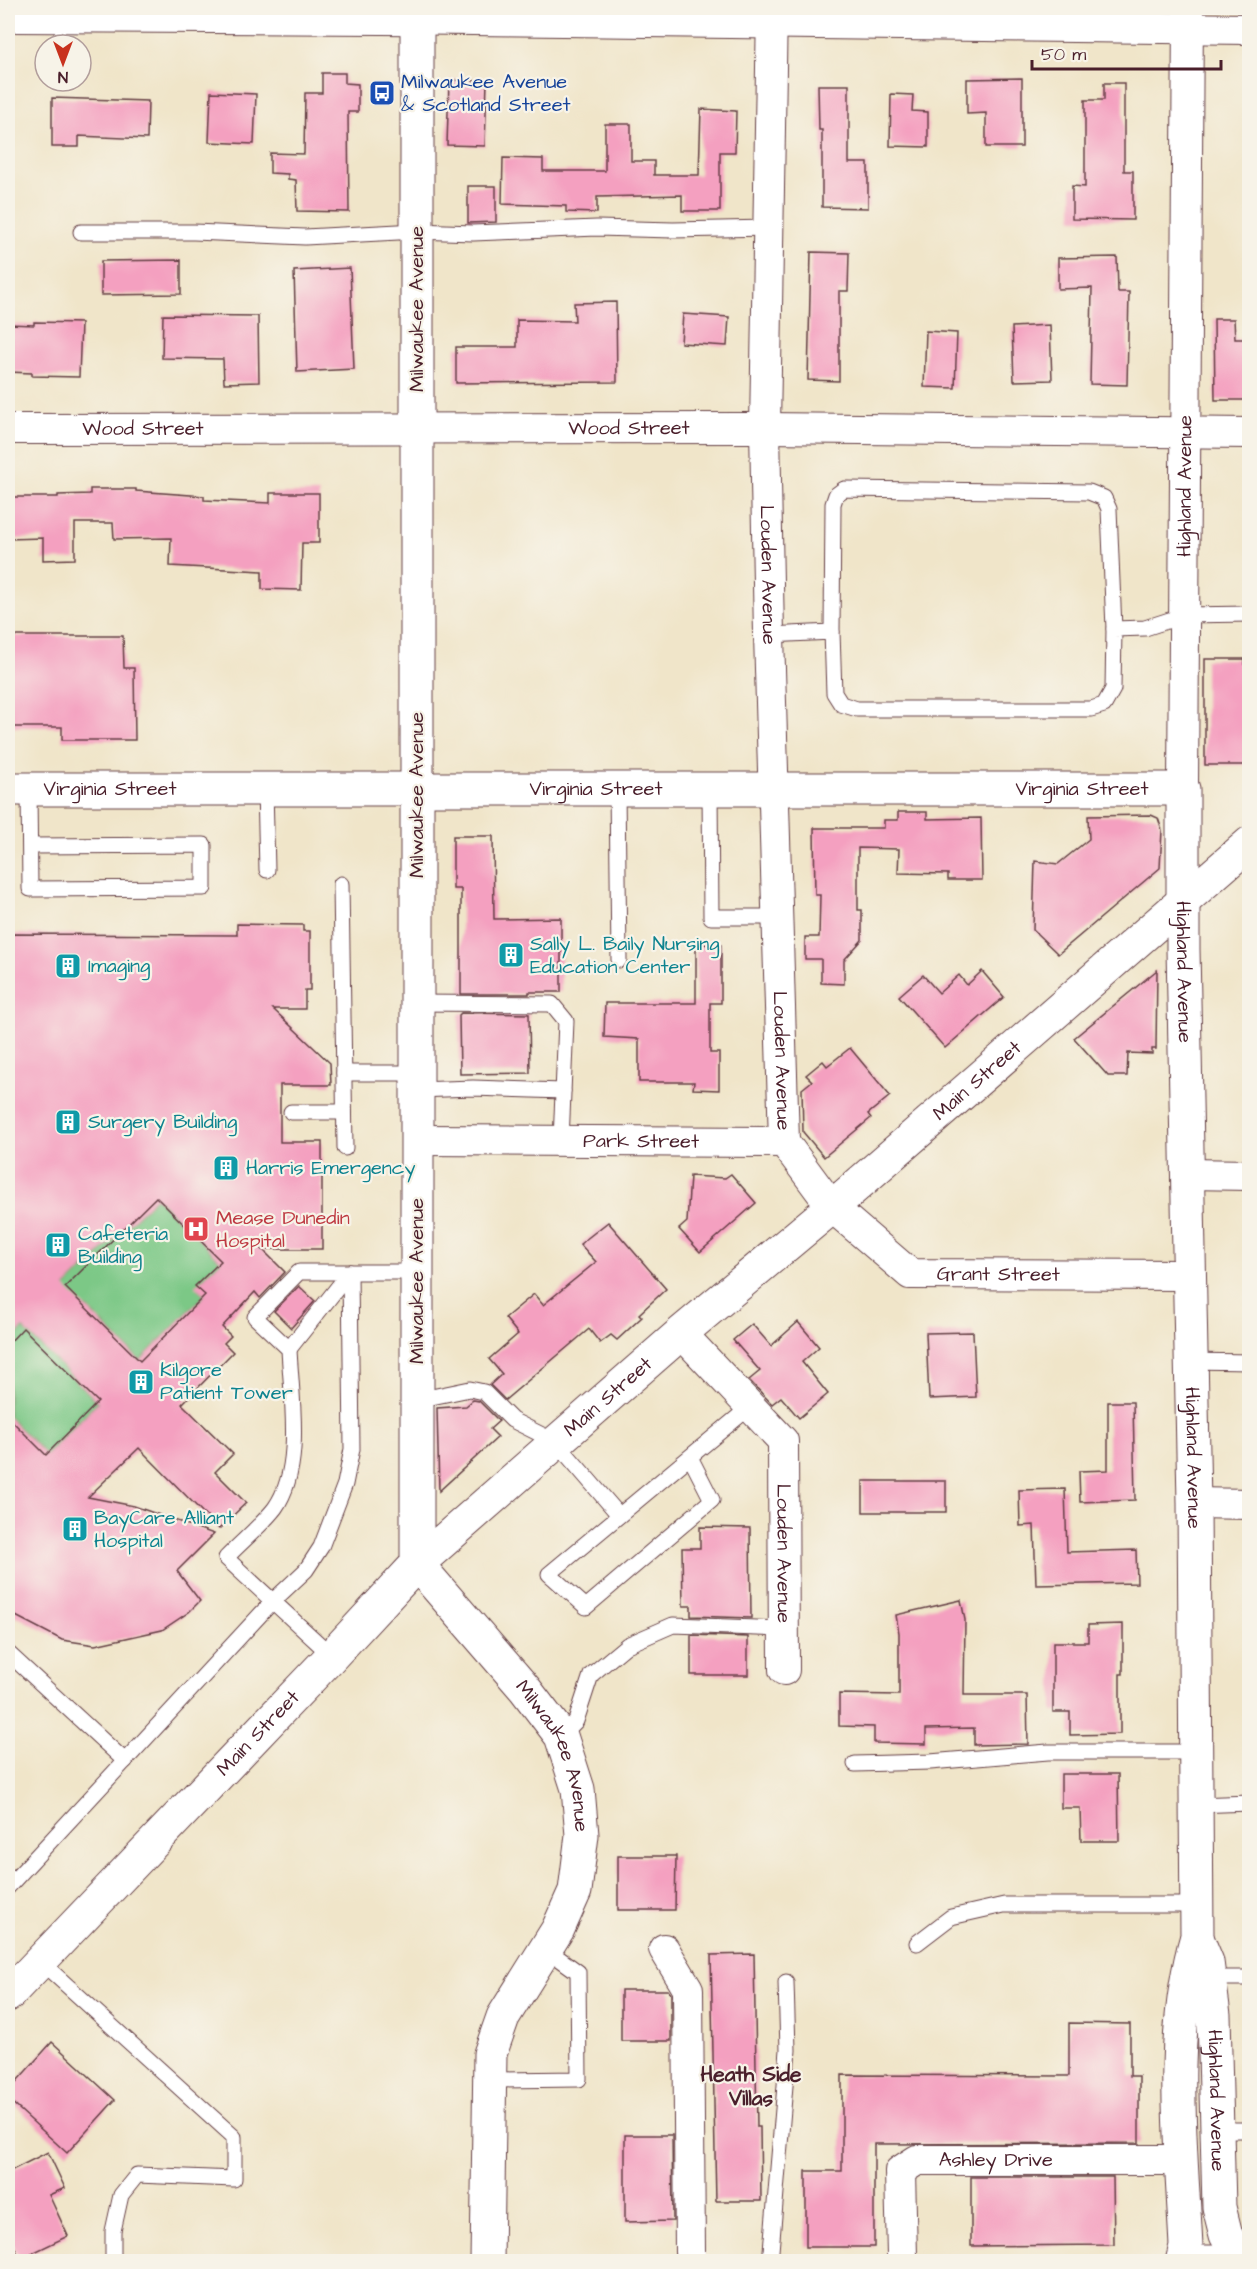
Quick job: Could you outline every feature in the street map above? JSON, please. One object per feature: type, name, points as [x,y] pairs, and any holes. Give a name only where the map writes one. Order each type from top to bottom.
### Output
[{"type":"street","points":[[8,17],[417,13],[1188,18],[1250,29]]},
{"type":"street","name":"Milwaukee Avenue","points":[[417,13],[417,1564],[525,1689],[561,1736],[578,1789],[582,1835],[575,1891],[558,1929],[504,2017],[490,2055],[487,2262]]},
{"type":"street","name":"Louden Avenue","points":[[772,16],[765,428],[784,1142]]},
{"type":"street","name":"Highland Avenue","points":[[1182,2262],[1186,2246],[1178,2094],[1181,2034],[1189,1962],[1197,1921],[1194,1503],[1183,900],[1188,18]]},
{"type":"street","name":"Wood Street","points":[[8,429],[765,428],[1250,433]]},
{"type":"street","name":"Virginia Street","points":[[15,785],[265,789],[1183,789]]},
{"type":"street","name":"Main Street","points":[[8,1995],[417,1564],[681,1333],[832,1207],[1250,843]]},
{"type":"street","name":"Park Street","points":[[417,1140],[784,1142]]},
{"type":"street","points":[[784,1142],[832,1207]]},
{"type":"street","points":[[1187,1174],[1250,1174]]},
{"type":"street","name":"Grant Street","points":[[832,1207],[910,1274],[1189,1275]]},
{"type":"street","name":"Louden Avenue","points":[[681,1333],[783,1441],[784,1670]]},
{"type":"street","points":[[1194,1503],[1250,1504]]},
{"type":"street","name":"Highland Avenue","points":[[1197,1921],[1210,1978],[1214,2015],[1219,2207],[1222,2225],[1241,2262]]},
{"type":"street","points":[[664,1949],[688,1989],[691,2257]]},
{"type":"street","name":"Ashley Drive","points":[[902,2259],[900,2171],[918,2160],[1181,2160]]},
{"type":"street","points":[[1200,2262],[1227,2262]]},
{"type":"lane","points":[[81,232],[194,232],[305,237],[417,231],[473,233],[597,228],[673,230],[768,228]]},
{"type":"lane","points":[[844,489],[1089,492],[1104,498],[1109,509],[1114,629],[1113,689],[1104,705],[1091,710],[856,709],[841,704],[834,693],[832,632],[834,504],[836,495],[844,489]]},
{"type":"lane","points":[[1114,629],[1144,628],[1185,615],[1250,614]]},
{"type":"lane","points":[[769,635],[832,632]]},
{"type":"lane","points":[[15,785],[30,846],[30,889],[204,888],[204,845],[30,846]]},
{"type":"lane","points":[[265,789],[267,870]]},
{"type":"lane","points":[[617,789],[619,960]]},
{"type":"lane","points":[[711,789],[711,917],[777,917]]},
{"type":"lane","points":[[341,884],[345,1148]]},
{"type":"lane","points":[[417,1003],[552,1004],[566,1021],[561,1141]]},
{"type":"lane","points":[[344,1073],[473,1088],[563,1091]]},
{"type":"lane","points":[[291,1112],[344,1112]]},
{"type":"lane","points":[[290,1349],[255,1317],[299,1272],[417,1272]]},
{"type":"lane","points":[[332,1656],[225,1558],[274,1508],[288,1481],[294,1449],[290,1349],[350,1272]]},
{"type":"lane","points":[[8,1887],[273,1601],[306,1570],[321,1546],[345,1484],[352,1449],[350,1272]]},
{"type":"lane","points":[[1191,1361],[1250,1362]]},
{"type":"lane","points":[[417,1400],[470,1389],[484,1392],[512,1420],[556,1442],[619,1515]]},
{"type":"lane","points":[[690,1456],[712,1500],[586,1607],[549,1574],[619,1515],[690,1456],[751,1406]]},
{"type":"lane","points":[[561,1736],[576,1721],[591,1675],[627,1645],[673,1625],[784,1629]]},
{"type":"lane","points":[[8,1653],[125,1761]]},
{"type":"lane","points":[[855,1764],[930,1762],[1048,1752],[1196,1752]]},
{"type":"lane","points":[[1196,1805],[1250,1803]]},
{"type":"lane","points":[[918,1943],[951,1917],[1004,1905],[1197,1921]]},
{"type":"lane","points":[[490,2080],[579,2079],[578,1972],[546,1949]]},
{"type":"lane","points":[[40,1961],[234,2137],[234,2179],[137,2175],[121,2195],[113,2231],[113,2262]]},
{"type":"lane","points":[[1210,1978],[1250,1978]]},
{"type":"lane","points":[[771,2251],[788,2050],[786,1982]]},
{"type":"lane","points":[[1216,2130],[1250,2130]]},
{"type":"green space","points":[[156,1197],[221,1261],[196,1286],[205,1295],[140,1361],[88,1309],[59,1293]]},
{"type":"green space","points":[[23,1328],[98,1402],[46,1455],[8,1417],[8,1344]]},
{"type":"building","points":[[322,73],[345,73],[345,83],[358,84],[358,112],[348,112],[349,212],[297,211],[296,180],[288,179],[288,174],[270,173],[270,153],[304,154],[305,93],[322,93]]},
{"type":"building","points":[[1022,78],[1022,147],[986,147],[986,113],[967,114],[967,79]]},
{"type":"building","points":[[449,80],[487,81],[485,146],[447,145]]},
{"type":"building","points":[[1104,83],[1124,83],[1124,171],[1133,171],[1133,220],[1072,219],[1072,186],[1085,187],[1085,100],[1104,100]]},
{"type":"building","points":[[818,85],[849,85],[849,163],[868,163],[868,208],[822,207],[822,130],[819,130]]},
{"type":"building","points":[[211,92],[256,94],[254,144],[209,142]]},
{"type":"building","points":[[891,94],[913,95],[912,111],[928,112],[928,147],[890,146]]},
{"type":"building","points":[[52,98],[148,101],[147,139],[79,136],[79,147],[52,147]]},
{"type":"building","points":[[701,109],[736,111],[735,152],[720,152],[720,211],[682,211],[682,195],[597,197],[597,213],[566,212],[566,206],[502,204],[503,158],[543,159],[543,171],[605,171],[605,124],[631,124],[631,161],[654,161],[654,175],[699,175]]},
{"type":"building","points":[[468,186],[496,186],[496,222],[468,223]]},
{"type":"building","points":[[811,252],[849,253],[848,291],[839,291],[839,381],[808,380]]},
{"type":"building","points":[[1117,257],[1118,292],[1129,292],[1127,385],[1090,384],[1092,288],[1058,289],[1058,258]]},
{"type":"building","points":[[181,260],[181,294],[101,295],[101,261]]},
{"type":"building","points":[[350,268],[354,369],[297,372],[294,271]]},
{"type":"building","points":[[616,302],[617,382],[456,383],[456,347],[517,347],[517,320],[575,321],[574,303]]},
{"type":"building","points":[[683,314],[729,317],[727,346],[681,343]]},
{"type":"building","points":[[163,315],[258,316],[259,382],[224,383],[223,359],[162,358]]},
{"type":"building","points":[[1214,319],[1234,319],[1235,339],[1250,339],[1250,400],[1215,400]]},
{"type":"building","points":[[34,322],[81,323],[79,377],[32,376],[32,373],[8,372],[8,324],[34,325]]},
{"type":"building","points":[[1050,325],[1052,380],[1014,381],[1012,327]]},
{"type":"building","points":[[926,331],[957,333],[955,388],[924,387]]},
{"type":"building","points":[[90,489],[136,489],[136,491],[204,496],[204,500],[270,503],[270,493],[319,493],[319,543],[302,543],[301,590],[262,589],[262,571],[170,566],[171,538],[114,539],[113,523],[75,523],[75,559],[43,560],[43,538],[8,539],[8,497],[58,497],[58,495],[90,494]]},
{"type":"building","points":[[8,636],[123,636],[124,668],[134,668],[135,740],[62,740],[62,727],[8,727]]},
{"type":"building","points":[[1205,659],[1245,659],[1245,677],[1250,677],[1250,765],[1205,765]]},
{"type":"building","points":[[898,812],[927,812],[927,819],[981,818],[982,880],[948,880],[948,874],[898,873],[899,849],[858,848],[858,910],[862,910],[862,940],[844,960],[844,984],[821,983],[821,959],[805,959],[805,937],[819,937],[820,895],[815,895],[814,828],[884,828],[884,820],[898,820]]},
{"type":"building","points":[[1151,815],[1158,818],[1162,830],[1160,868],[1058,954],[1033,930],[1035,861],[1058,864],[1089,839],[1088,816]]},
{"type":"building","name":"Sally L. Baily Nursing Education Center","points":[[453,836],[493,836],[494,919],[561,918],[561,992],[461,994],[461,889],[453,889]]},
{"type":"building","points":[[237,924],[303,925],[303,931],[310,931],[310,990],[305,990],[305,1009],[273,1009],[330,1063],[331,1085],[280,1085],[280,1142],[322,1142],[322,1249],[262,1249],[285,1272],[260,1298],[255,1292],[222,1327],[231,1336],[224,1343],[233,1352],[182,1404],[233,1454],[215,1472],[246,1503],[219,1529],[139,1448],[88,1497],[134,1506],[214,1534],[177,1571],[200,1601],[189,1612],[162,1630],[95,1645],[62,1640],[8,1612],[8,1417],[46,1455],[98,1402],[23,1328],[8,1344],[8,934],[237,935]],"holes":[[[156,1197],[221,1261],[195,1286],[205,1295],[140,1361],[65,1287]]]},
{"type":"building","points":[[696,944],[721,945],[721,1003],[710,1003],[710,1053],[719,1053],[719,1090],[693,1089],[694,1082],[639,1082],[639,1039],[604,1037],[605,1003],[696,1003]]},
{"type":"building","points":[[1157,970],[1156,1049],[1152,1049],[1152,1054],[1128,1053],[1127,1076],[1108,1076],[1074,1038]]},
{"type":"building","points":[[982,971],[1004,997],[945,1048],[899,996],[923,975],[939,993],[959,975],[967,985]]},
{"type":"building","points":[[461,1013],[529,1014],[530,1073],[460,1074],[459,1015]]},
{"type":"building","points":[[850,1048],[890,1096],[868,1114],[871,1118],[824,1157],[803,1132],[802,1089],[812,1081],[806,1075],[823,1061],[827,1066]]},
{"type":"building","points":[[731,1174],[756,1203],[700,1252],[679,1229],[687,1222],[690,1176],[725,1178]]},
{"type":"building","points":[[608,1222],[666,1289],[639,1314],[642,1317],[617,1340],[611,1335],[600,1343],[589,1329],[505,1400],[490,1385],[502,1374],[489,1359],[518,1334],[505,1318],[534,1294],[543,1305],[596,1262],[580,1244]]},
{"type":"building","points":[[299,1286],[315,1301],[291,1328],[274,1311]]},
{"type":"building","points":[[798,1322],[819,1347],[802,1362],[828,1394],[799,1418],[781,1397],[772,1404],[749,1380],[760,1371],[733,1340],[752,1324],[771,1346]]},
{"type":"building","points":[[973,1332],[976,1397],[929,1399],[926,1333]]},
{"type":"building","points":[[473,1400],[479,1401],[499,1421],[490,1429],[498,1437],[439,1491],[437,1408],[466,1406]]},
{"type":"building","points":[[1108,1402],[1133,1402],[1135,1500],[1080,1502],[1079,1471],[1108,1470]]},
{"type":"building","points":[[863,1481],[946,1481],[946,1512],[863,1512]]},
{"type":"building","points":[[1065,1489],[1067,1552],[1136,1550],[1137,1583],[1036,1585],[1034,1525],[1020,1526],[1019,1490]]},
{"type":"building","points":[[700,1527],[750,1528],[751,1618],[691,1616],[691,1606],[683,1606],[682,1548],[700,1548]]},
{"type":"building","points":[[961,1600],[965,1620],[964,1695],[1027,1695],[1028,1744],[974,1745],[974,1728],[926,1729],[926,1744],[874,1743],[874,1727],[839,1726],[839,1694],[899,1695],[899,1633],[896,1615]]},
{"type":"building","points":[[1123,1624],[1120,1734],[1070,1735],[1070,1712],[1053,1712],[1053,1642],[1088,1642],[1088,1625]]},
{"type":"building","points":[[691,1635],[748,1637],[748,1675],[691,1675]]},
{"type":"building","points":[[1061,1774],[1118,1774],[1119,1841],[1081,1841],[1080,1808],[1061,1808]]},
{"type":"building","points":[[618,1856],[676,1856],[675,1910],[618,1910]]},
{"type":"building","points":[[754,1954],[757,2127],[760,2127],[761,2201],[716,2201],[711,1955]]},
{"type":"building","points":[[621,1990],[668,1990],[671,1994],[671,2041],[621,2041]]},
{"type":"building","points":[[1069,2023],[1130,2024],[1130,2076],[1139,2076],[1139,2143],[874,2144],[874,2247],[806,2247],[806,2171],[842,2171],[842,2075],[1069,2076]]},
{"type":"building","points":[[52,2042],[115,2100],[67,2153],[8,2099],[8,2091]]},
{"type":"building","points":[[625,2135],[672,2135],[673,2221],[625,2222]]},
{"type":"building","points":[[48,2152],[65,2188],[49,2195],[68,2236],[20,2259],[8,2233],[8,2172]]},
{"type":"building","points":[[971,2177],[1113,2177],[1114,2245],[971,2246]]},
{"type":"place","name":"Milwaukee Avenue & Scotland Street","points":[[382,93]]},
{"type":"place","name":"Sally L. Baily Nursing Education Center","points":[[511,955]]},
{"type":"place","name":"Imaging","points":[[68,966]]},
{"type":"place","name":"Surgery Building","points":[[68,1122]]},
{"type":"place","name":"Harris Emergency","points":[[226,1168]]},
{"type":"place","name":"Mease Dunedin Hospital","points":[[196,1229]]},
{"type":"place","name":"Cafeteria Building","points":[[58,1245]]},
{"type":"place","name":"Kilgore Patient Tower","points":[[141,1382]]},
{"type":"place","name":"BayCare Alliant Hospital","points":[[75,1529]]},
{"type":"district","name":"Heath Side Villas","points":[[751,2086]]}]
